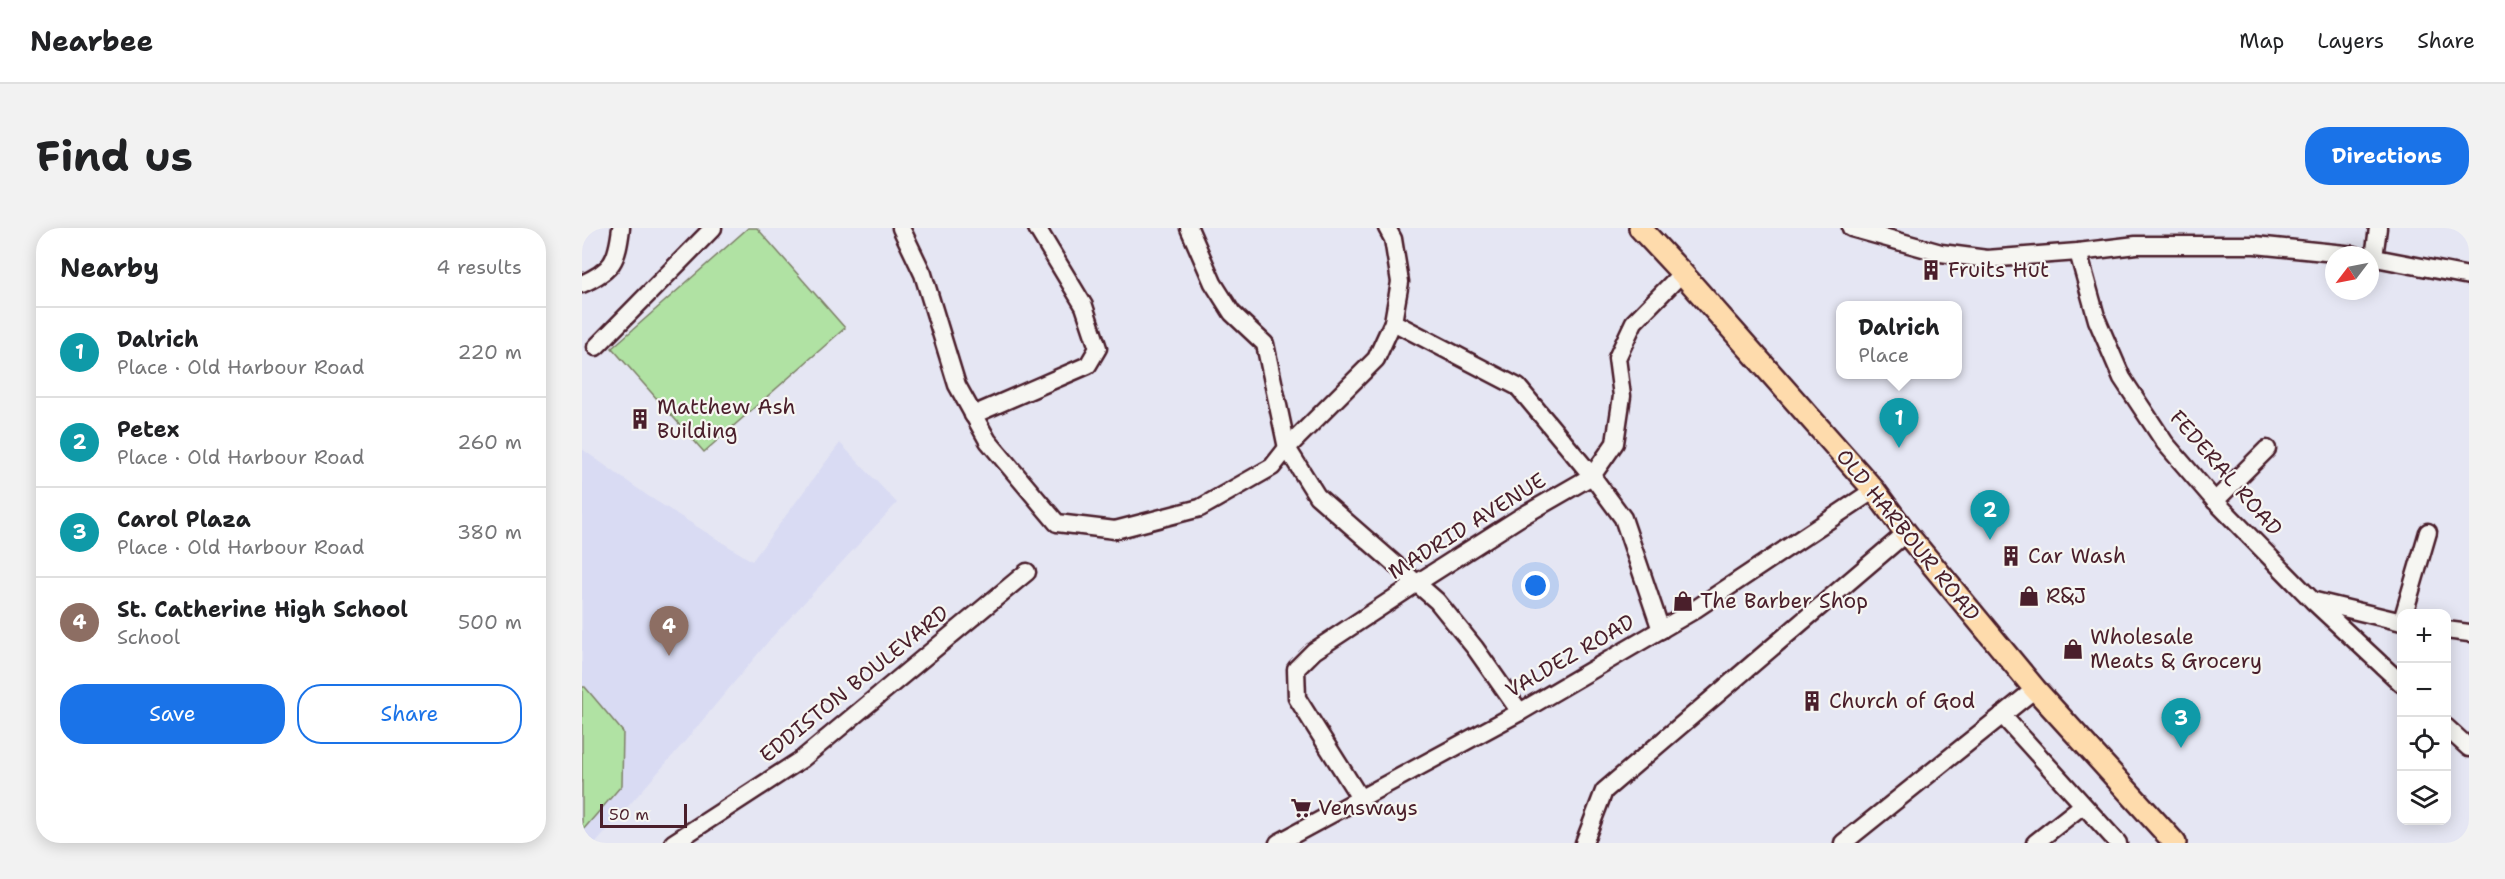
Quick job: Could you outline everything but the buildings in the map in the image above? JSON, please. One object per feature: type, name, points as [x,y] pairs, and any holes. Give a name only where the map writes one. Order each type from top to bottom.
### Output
[{"type":"main road","name":"OLD HARBOUR ROAD","points":[[1640,228],[1874,490],[1906,533],[2035,689],[2175,843]]},
{"type":"street","points":[[582,285],[602,276],[618,254],[621,228]]},
{"type":"street","points":[[902,228],[923,274],[957,385],[988,441],[1057,523],[1115,531],[1200,508],[1272,467],[1287,448],[1376,359],[1393,322],[1400,282],[1393,239],[1387,228]]},
{"type":"street","points":[[973,415],[1088,365],[1098,348],[1084,306],[1037,228]]},
{"type":"street","points":[[1189,228],[1213,283],[1232,314],[1265,344],[1287,448],[1317,496],[1437,601],[1520,712]]},
{"type":"street","points":[[1851,228],[1941,254],[1987,259],[2078,252],[2135,236],[2325,252]]},
{"type":"street","points":[[1910,244],[1916,228]]},
{"type":"street","points":[[2374,246],[2378,228]]},
{"type":"street","points":[[596,347],[704,230]]},
{"type":"street","name":"FEDERAL ROAD","points":[[2078,252],[2097,320],[2122,378],[2165,443],[2215,501],[2313,601],[2397,679]]},
{"type":"street","points":[[2379,258],[2469,276]]},
{"type":"street","name":"MADRID AVENUE","points":[[1360,798],[1297,698],[1296,669],[1314,651],[1417,583],[1519,518],[1592,476],[1616,443],[1622,396],[1617,358],[1634,322],[1682,273]]},
{"type":"street","points":[[1393,322],[1518,387],[1592,476],[1623,518],[1661,630]]},
{"type":"street","points":[[2215,501],[2266,450]]},
{"type":"street","name":"VALDEZ ROAD","points":[[1278,843],[1520,712],[1661,630],[1874,490]]},
{"type":"street","points":[[2405,609],[2427,532]]},
{"type":"street","points":[[1584,843],[1604,791],[1906,533]]},
{"type":"street","name":"EDDISTON BOULEVARD","points":[[673,843],[802,759],[1027,572]]},
{"type":"street","points":[[2313,601],[2397,621]]},
{"type":"street","points":[[2451,631],[2469,633]]},
{"type":"street","points":[[1842,843],[2035,689]]},
{"type":"street","points":[[2002,715],[2118,843]]},
{"type":"street","points":[[2451,732],[2469,748]]},
{"type":"street","points":[[2035,843],[2083,805]]},
{"type":"shaded area","points":[[840,443],[897,503],[772,637],[596,843],[582,843],[582,449],[648,496],[752,561]]},
{"type":"green space","points":[[748,228],[757,228],[845,328],[704,452],[612,348]]},
{"type":"green space","points":[[582,687],[585,687],[623,732],[622,785],[582,831]]},
{"type":"place","name":"Fruits Hut","points":[[1931,270]]},
{"type":"place","name":"Matthew Ash Building","points":[[640,419]]},
{"type":"place","name":"Dalrich","points":[[1899,448]]},
{"type":"place","name":"Petex","points":[[1990,540]]},
{"type":"place","name":"Car Wash","points":[[2011,556]]},
{"type":"place","name":"R&J","points":[[2029,596]]},
{"type":"place","name":"The Barber Shop","points":[[1683,601]]},
{"type":"place","name":"Wholesale Meats & Grocery","points":[[2073,649]]},
{"type":"place","name":"St. Catherine High School","points":[[669,656]]},
{"type":"place","name":"Church of God","points":[[1812,701]]},
{"type":"place","name":"Carol Plaza","points":[[2181,748]]},
{"type":"place","name":"Vensways","points":[[1301,808]]}]
